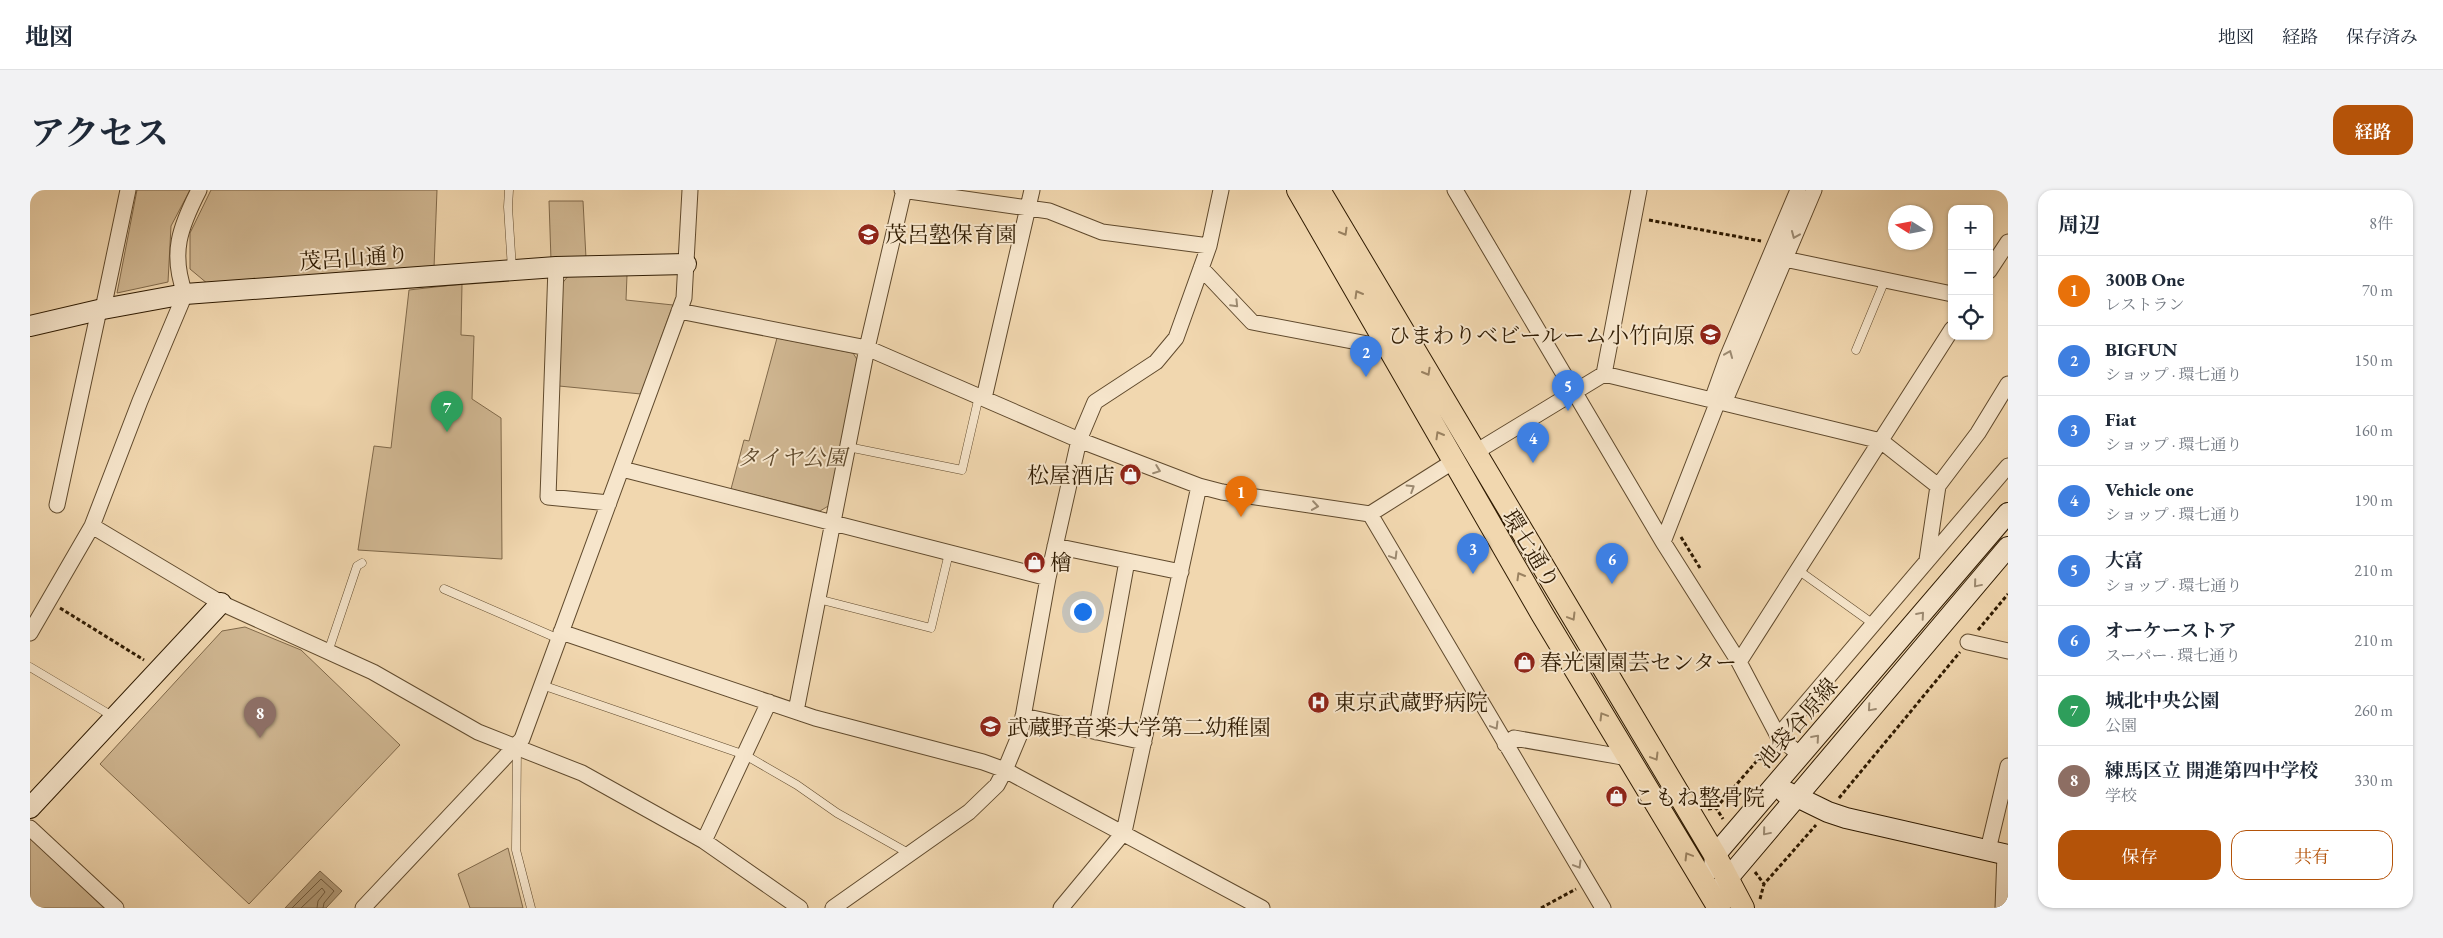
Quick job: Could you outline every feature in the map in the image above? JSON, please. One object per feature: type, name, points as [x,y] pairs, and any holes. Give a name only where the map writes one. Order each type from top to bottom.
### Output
[{"type":"main road","name":"環七通り","points":[[1298,190],[1389,348],[1464,457],[1715,855],[1727,879],[1751,906]]},
{"type":"main road","name":"環七通り","points":[[1319,190],[1628,758],[1711,905]]},
{"type":"street","points":[[57,506],[128,190]]},
{"type":"street","points":[[30,633],[92,526],[140,401],[185,294],[180,281],[177,247],[181,226],[199,190]]},
{"type":"street","points":[[363,908],[517,746],[542,685],[684,298],[690,190]]},
{"type":"street","points":[[796,711],[867,348],[903,190],[1049,212],[1102,232],[1208,246]]},
{"type":"street","points":[[981,397],[1032,190]]},
{"type":"street","points":[[833,908],[984,799],[997,784],[1005,770],[1020,734],[1048,578],[1079,440],[1094,402],[1156,362],[1176,338],[1208,246],[1221,190]]},
{"type":"street","points":[[1455,190],[1663,542],[1739,662],[1778,736],[1800,755]]},
{"type":"street","points":[[1604,374],[1639,190]]},
{"type":"street","points":[[1663,542],[1777,253],[1798,190]]},
{"type":"street","points":[[1777,253],[1814,190]]},
{"type":"street","points":[[1993,265],[2008,242]]},
{"type":"street","points":[[1777,253],[1885,280],[1948,293]]},
{"type":"street","name":"茂呂山通り","points":[[30,326],[101,309],[185,294],[556,267],[686,264]]},
{"type":"street","points":[[556,267],[548,497],[609,503]]},
{"type":"street","points":[[1201,268],[1252,322],[1389,348]]},
{"type":"street","points":[[679,311],[867,348],[1079,440],[1200,486],[1222,492],[1370,514],[1604,374],[1881,441],[1938,486]]},
{"type":"street","points":[[1739,662],[1948,335]]},
{"type":"street","points":[[1927,560],[1938,486],[1978,433],[2008,384]]},
{"type":"street","points":[[1778,736],[1872,623],[2008,466]]},
{"type":"street","points":[[622,468],[1048,578]]},
{"type":"street","points":[[1061,908],[1124,832],[1200,486]]},
{"type":"street","name":"池袋谷原線","points":[[1715,855],[2008,513]]},
{"type":"street","points":[[1370,514],[1603,908]]},
{"type":"street","points":[[92,526],[221,603],[373,672],[478,732],[582,773],[704,841],[800,908]]},
{"type":"street","points":[[1055,546],[1181,572]]},
{"type":"street","name":"池袋谷原線","points":[[1711,905],[1727,879],[2008,547]]},
{"type":"street","points":[[1096,732],[1127,561]]},
{"type":"street","points":[[30,808],[221,603]]},
{"type":"street","points":[[560,635],[815,718],[983,762],[1005,770],[1124,832],[1262,908]]},
{"type":"street","points":[[1968,642],[2008,651]]},
{"type":"street","points":[[704,841],[746,755],[769,702]]},
{"type":"street","points":[[1023,716],[1144,742]]},
{"type":"street","points":[[1505,744],[1514,738],[1628,758]]},
{"type":"street","points":[[2003,908],[2000,853],[2008,766]]},
{"type":"street","points":[[1761,801],[1787,792],[1828,812],[2000,853]]},
{"type":"street","points":[[30,828],[116,908]]},
{"type":"street","points":[[1711,905],[1715,855]]},
{"type":"lane","points":[[509,190],[508,207],[512,271]]},
{"type":"lane","points":[[1856,350],[1885,280]]},
{"type":"lane","points":[[848,447],[962,470],[981,397]]},
{"type":"lane","points":[[818,599],[932,628],[949,553]]},
{"type":"lane","points":[[328,652],[357,566],[362,563]]},
{"type":"lane","points":[[1798,570],[1872,623]]},
{"type":"lane","points":[[444,589],[560,635]]},
{"type":"lane","points":[[30,667],[114,718]]},
{"type":"lane","points":[[542,685],[746,755],[797,785],[837,813],[910,854]]},
{"type":"lane","points":[[517,746],[516,850],[531,908]]},
{"type":"path","points":[[1634,217],[1777,253]]},
{"type":"path","points":[[1751,906],[1764,884],[1828,812],[2008,594]]},
{"type":"path","points":[[48,601],[159,670]]},
{"type":"path","points":[[1700,810],[1716,808],[1778,736]]},
{"type":"path","points":[[1716,808],[1726,822]]},
{"type":"path","points":[[1751,867],[1764,884]]},
{"type":"path","points":[[1541,908],[1585,884]]},
{"type":"green space","points":[[137,190],[190,190],[171,226],[168,282],[117,293]]},
{"type":"green space","points":[[211,190],[437,190],[434,268],[208,284],[190,269],[190,233]]},
{"type":"green space","points":[[549,201],[583,201],[586,258],[551,260]]},
{"type":"green space","points":[[627,275],[626,300],[673,305],[641,394],[559,386],[561,285],[568,276]]},
{"type":"green space","points":[[462,284],[461,335],[474,336],[472,399],[501,418],[502,559],[358,550],[374,446],[391,448],[409,290]]},
{"type":"green space","name":"タイヤ公園","points":[[777,338],[853,353],[858,361],[830,505],[820,511],[731,489],[744,440],[749,441]]},
{"type":"green space","points":[[245,627],[301,650],[400,745],[249,904],[100,764],[222,631]]},
{"type":"green space","points":[[30,838],[104,908],[30,908]]},
{"type":"green space","points":[[508,848],[523,908],[470,908],[458,874]]},
{"type":"water","points":[[320,871],[342,891],[326,908],[285,908]]},
{"type":"place","name":"茂呂塾保育園","points":[[869,234]]},
{"type":"place","name":"ひまわりベビールーム小竹向原","points":[[1711,335]]},
{"type":"place","name":"BIGFUN","points":[[1366,377]]},
{"type":"place","name":"大富","points":[[1568,411]]},
{"type":"place","name":"城北中央公園","points":[[447,432]]},
{"type":"place","name":"Vehicle one","points":[[1533,463]]},
{"type":"place","name":"松屋酒店","points":[[1131,475]]},
{"type":"place","name":"300B One","points":[[1241,517]]},
{"type":"place","name":"檜","points":[[1034,562]]},
{"type":"place","name":"Fiat","points":[[1473,574]]},
{"type":"place","name":"オーケーストア","points":[[1612,584]]},
{"type":"place","name":"春光園園芸センター","points":[[1524,662]]},
{"type":"place","name":"東京武蔵野病院","points":[[1318,702]]},
{"type":"place","name":"武蔵野音楽大学第二幼稚園","points":[[991,727]]},
{"type":"place","name":"練馬区立 開進第四中学校","points":[[260,738]]},
{"type":"place","name":"こもね整骨院","points":[[1617,797]]}]
